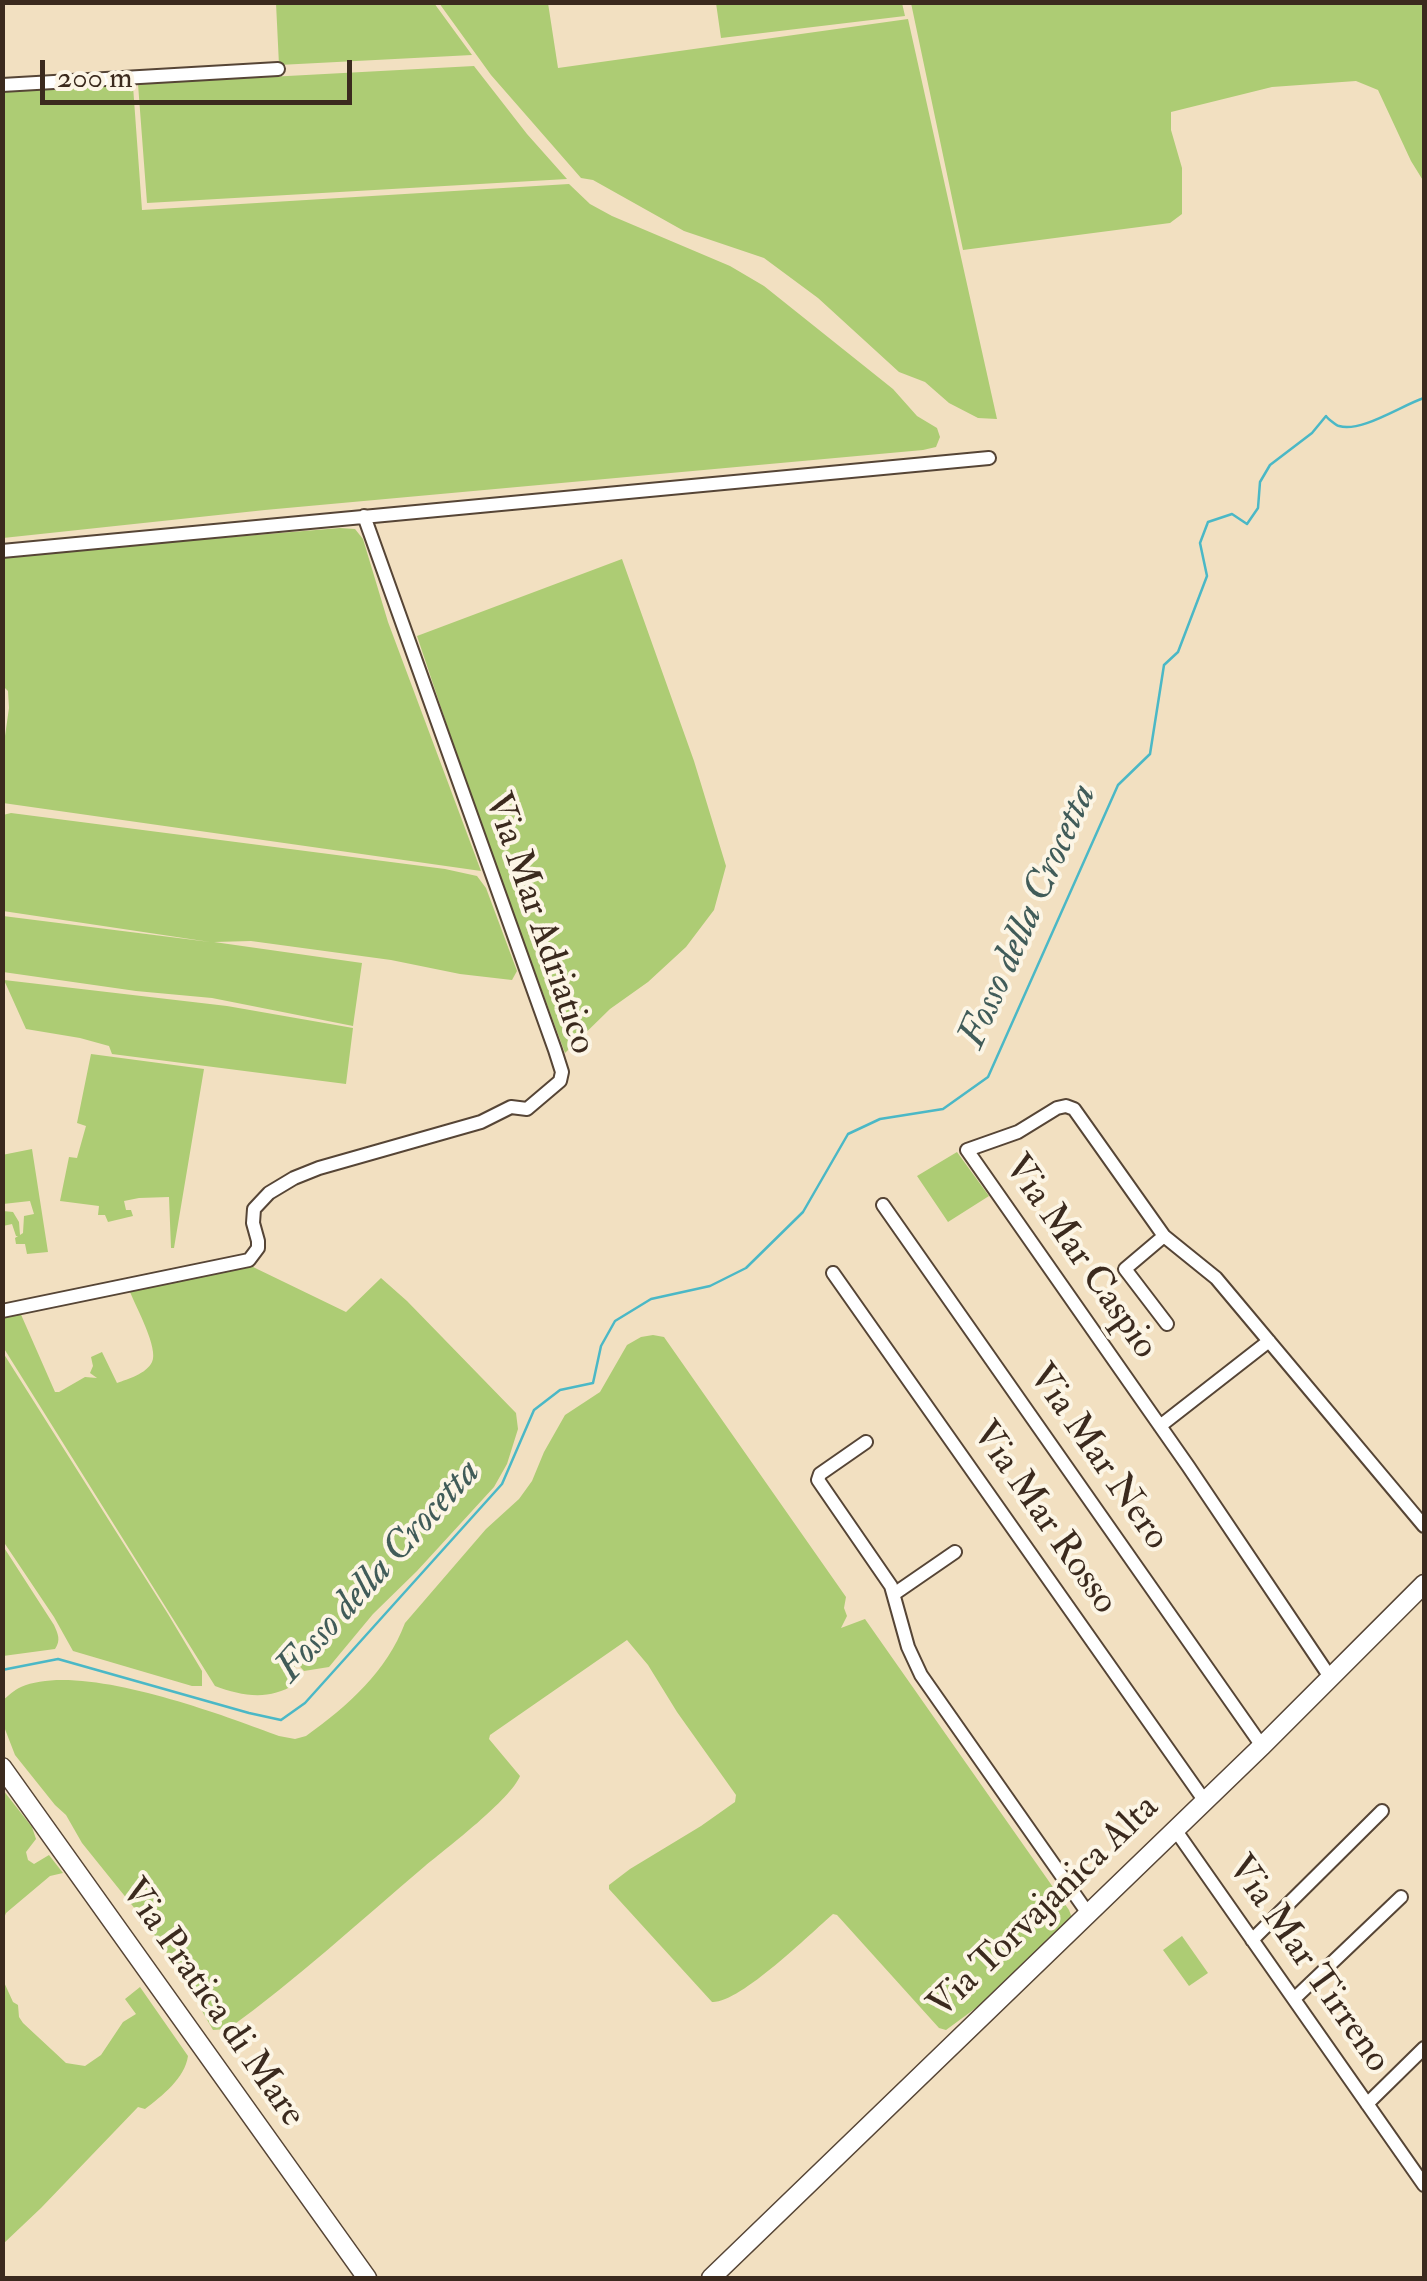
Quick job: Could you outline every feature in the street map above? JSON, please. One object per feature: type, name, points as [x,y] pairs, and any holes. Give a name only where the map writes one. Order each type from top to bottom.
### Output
[{"type":"street","points":[[2,85],[278,69]]},
{"type":"street","points":[[2,552],[989,458]]},
{"type":"street","name":"Via Mar Adriatico","points":[[2,1312],[246,1261],[258,1248],[252,1219],[256,1206],[288,1180],[481,1122],[512,1108],[527,1110],[560,1081],[562,1072],[555,1050],[364,516]]},
{"type":"street","name":"Via Mar Caspio","points":[[1168,1324],[1125,1269],[1164,1236],[1072,1108],[1057,1108],[1018,1132],[967,1150],[1330,1677]]},
{"type":"street","name":"Via Mar Nero","points":[[884,1205],[1262,1746]]},
{"type":"street","points":[[1164,1236],[1216,1278],[1424,1526]]},
{"type":"street","name":"Via Mar Rosso","points":[[833,1273],[1204,1800]]},
{"type":"street","points":[[1160,1426],[1269,1342]]},
{"type":"street","points":[[866,1442],[820,1474],[818,1480],[894,1594],[908,1647],[921,1675],[1087,1912]]},
{"type":"street","points":[[894,1594],[955,1552]]},
{"type":"street","name":"Via Torvajanica Alta","points":[[710,2278],[1262,1746],[1424,1584]]},
{"type":"street","name":"Via Pratica di Mare","points":[[3,1768],[367,2278]]},
{"type":"street","points":[[1252,1940],[1382,1812]]},
{"type":"street","name":"Via Mar Tirreno","points":[[1174,1828],[1424,2185]]},
{"type":"street","points":[[1295,1998],[1401,1897]]},
{"type":"street","points":[[1368,2104],[1424,2048]]},
{"type":"green space","points":[[276,3],[434,3],[472,55],[279,65]]},
{"type":"green space","points":[[439,3],[548,3],[558,68],[908,19],[997,419],[978,418],[949,403],[925,382],[899,372],[818,298],[764,258],[684,231],[593,180],[581,178],[491,75]]},
{"type":"green space","points":[[716,3],[902,3],[905,16],[721,38]]},
{"type":"green space","points":[[911,3],[1424,3],[1424,182],[1378,90],[1356,81],[1272,87],[1171,112],[1171,130],[1182,168],[1182,214],[1170,223],[963,250]]},
{"type":"green space","points":[[474,66],[567,179],[147,203],[138,84]]},
{"type":"green space","points":[[133,86],[142,210],[569,184],[590,204],[612,216],[730,266],[764,286],[893,389],[917,416],[937,428],[940,437],[936,447],[3,538],[2,89]]},
{"type":"green space","points":[[355,529],[363,539],[388,622],[481,871],[3,803],[3,750],[9,708],[8,691],[3,686],[3,556]]},
{"type":"green space","points":[[622,559],[694,761],[726,866],[714,910],[686,947],[648,982],[610,1009],[565,1053],[478,818],[417,636]]},
{"type":"green space","points":[[11,813],[477,876],[486,888],[517,971],[512,980],[251,941],[214,942],[362,963],[353,1026],[212,998],[3,972],[3,916],[210,942],[3,911],[3,815]]},
{"type":"green space","points":[[4,980],[227,1006],[353,1028],[346,1084],[112,1054],[109,1046],[26,1029]]},
{"type":"green space","points":[[91,1054],[204,1069],[174,1248],[169,1197],[124,1201],[133,1216],[108,1222],[105,1215],[98,1215],[99,1206],[60,1201],[69,1157],[77,1158],[86,1126],[77,1123]]},
{"type":"green space","points":[[32,1149],[48,1252],[27,1254],[25,1244],[16,1244],[18,1236],[12,1224],[3,1226],[3,1211],[13,1212],[20,1235],[24,1216],[34,1214],[30,1201],[3,1204],[2,1155]]},
{"type":"green space","points":[[957,1152],[989,1196],[948,1222],[917,1176]]},
{"type":"green space","points":[[251,1266],[346,1312],[381,1278],[516,1413],[518,1429],[507,1464],[494,1487],[373,1614],[329,1667],[304,1671],[290,1656],[295,1684],[265,1695],[215,1686],[3,1347],[3,1314],[19,1310],[55,1392],[85,1377],[97,1378],[90,1373],[91,1357],[102,1352],[117,1383],[146,1370],[153,1356],[150,1338],[130,1292]]},
{"type":"green space","points":[[653,1335],[664,1337],[846,1597],[847,1616],[841,1628],[865,1619],[1069,1910],[1074,1923],[946,2030],[939,2028],[833,1914],[756,1980],[724,2000],[712,2002],[609,1889],[630,1869],[735,1802],[736,1795],[627,1640],[490,1735],[489,1739],[520,1776],[492,1810],[279,1990],[228,2029],[213,2030],[144,1920],[82,1843],[66,1815],[15,1755],[3,1724],[2,1701],[21,1687],[47,1681],[113,1685],[222,1715],[279,1736],[306,1736],[377,1672],[405,1623],[486,1529],[519,1499],[565,1415],[600,1392],[627,1345]]},
{"type":"green space","points":[[2,1351],[168,1614],[202,1671],[202,1686],[73,1651],[3,1541]]},
{"type":"green space","points":[[3,1546],[54,1625],[58,1634],[55,1649],[3,1656]]},
{"type":"green space","points":[[3,1790],[32,1827],[36,1839],[26,1852],[28,1860],[34,1864],[49,1855],[63,1873],[50,1876],[6,1913],[3,1921]]},
{"type":"green space","points":[[1182,1936],[1208,1973],[1189,1986],[1163,1950]]},
{"type":"green space","points":[[3,1980],[18,2005],[23,2023],[66,2063],[85,2066],[101,2055],[123,2022],[136,2014],[125,1999],[140,1987],[188,2056],[172,2086],[145,2109],[138,2107],[3,2244]]},
{"type":"waterway","name":"Fosso della Crocetta","points":[[2,1670],[58,1659],[281,1720],[305,1703],[502,1484],[534,1410],[560,1390],[593,1383],[601,1346],[615,1321],[651,1299],[710,1286],[746,1268],[803,1212],[848,1134],[880,1119],[943,1109],[988,1077],[1118,785],[1150,754],[1164,665],[1178,652],[1207,576],[1200,543],[1208,522],[1232,514],[1247,524],[1258,508],[1260,482],[1270,465],[1312,433],[1326,416],[1339,426],[1358,426],[1424,398]]}]
